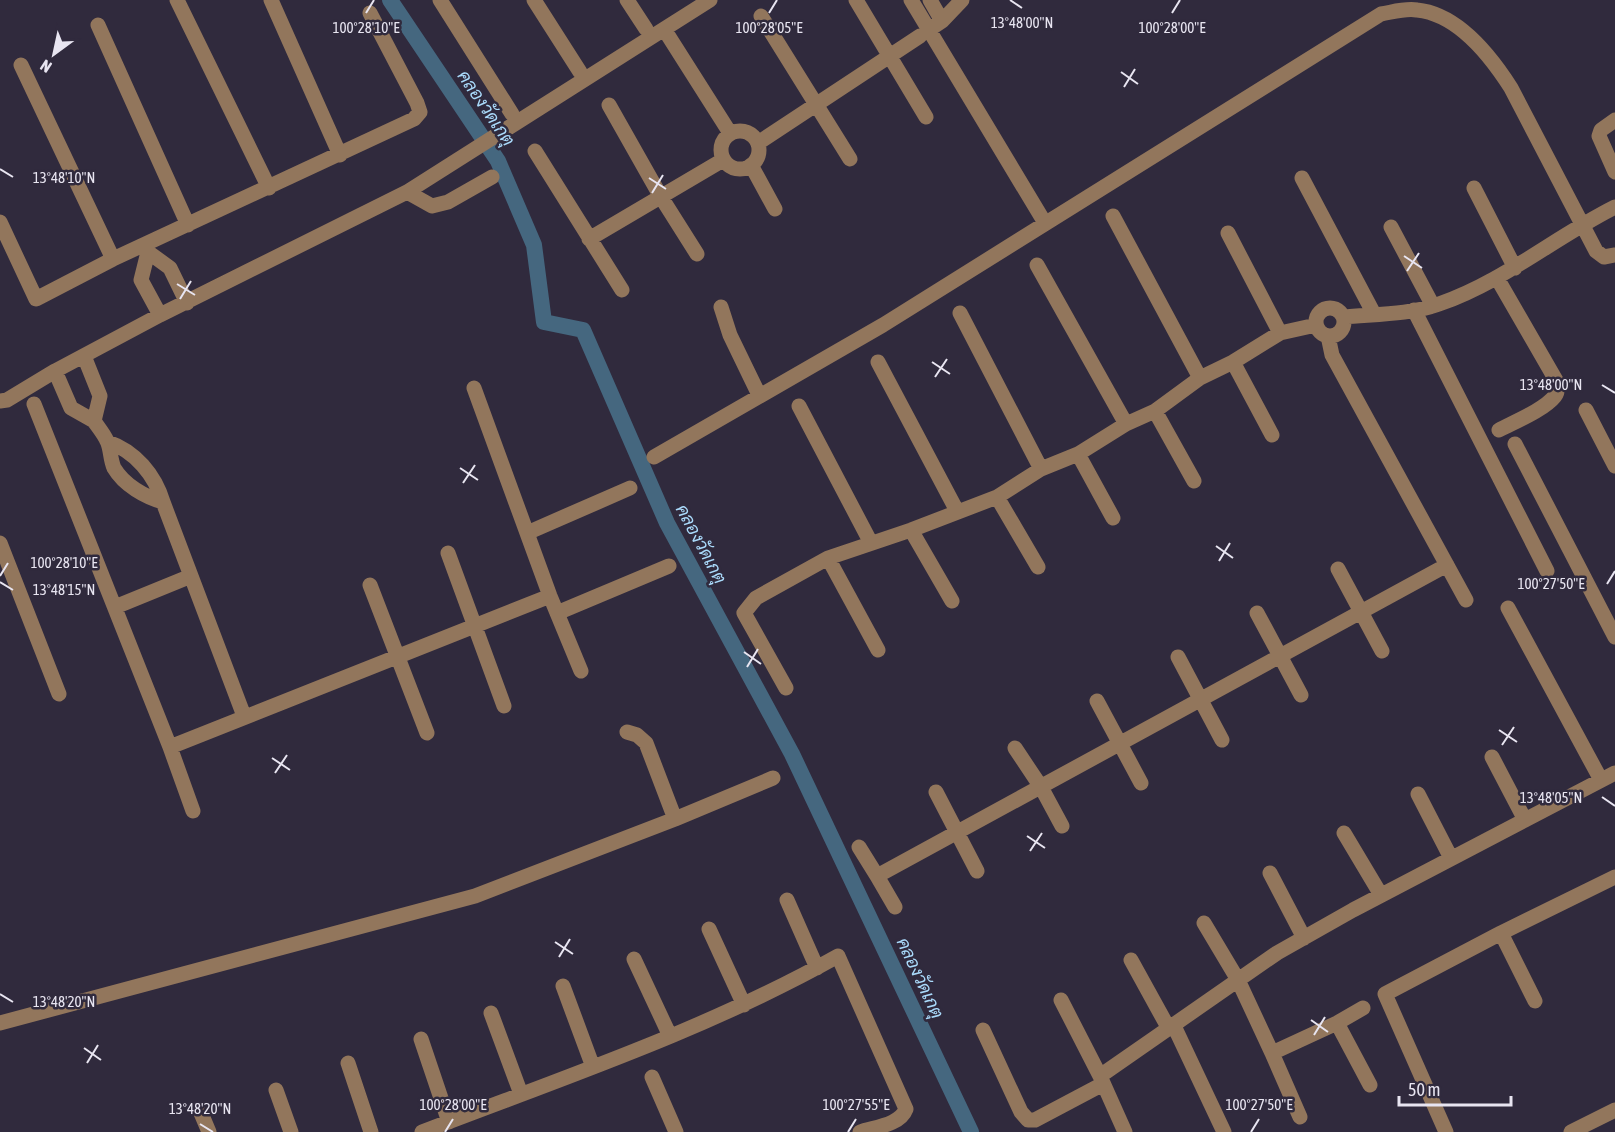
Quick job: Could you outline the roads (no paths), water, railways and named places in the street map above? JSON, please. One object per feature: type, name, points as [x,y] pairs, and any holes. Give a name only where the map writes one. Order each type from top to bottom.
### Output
[{"type":"street","points":[[177,0],[269,188]]},
{"type":"street","points":[[272,0],[340,155]]},
{"type":"street","points":[[440,0],[509,121]]},
{"type":"street","points":[[534,0],[580,72]]},
{"type":"street","points":[[627,0],[646,29]]},
{"type":"street","points":[[0,401],[7,400],[55,371],[160,315],[407,192],[479,147],[509,121],[710,0]]},
{"type":"street","points":[[856,0],[926,117]]},
{"type":"street","points":[[911,0],[931,28],[1045,224]]},
{"type":"street","points":[[930,0],[931,28]]},
{"type":"street","points":[[758,143],[931,28],[962,0]]},
{"type":"street","points":[[654,457],[883,325],[1380,14],[1415,9],[1432,12],[1446,19],[1467,36],[1497,67],[1511,88],[1596,251],[1604,257],[1615,255]]},
{"type":"street","points":[[0,222],[36,299],[113,259],[147,248],[188,225],[414,119],[420,112],[407,81],[370,13]]},
{"type":"street","points":[[761,16],[850,159]]},
{"type":"street","points":[[98,25],[188,225]]},
{"type":"street","points":[[664,29],[730,133]]},
{"type":"street","points":[[21,64],[113,259]]},
{"type":"street","points":[[609,105],[661,197],[697,254]]},
{"type":"street","points":[[1615,120],[1601,130],[1599,136],[1615,172]]},
{"type":"street","points":[[740,130],[752,135],[758,143],[758,154],[751,165],[734,168],[723,160],[720,151],[723,141],[730,133],[740,130]]},
{"type":"street","points":[[535,151],[621,290]]},
{"type":"street","points":[[589,239],[723,160]]},
{"type":"street","points":[[751,165],[775,209]]},
{"type":"street","points":[[407,192],[432,206],[448,202],[492,177]]},
{"type":"street","points":[[1302,178],[1374,314]]},
{"type":"street","points":[[1474,189],[1515,268]]},
{"type":"street","points":[[1343,317],[1414,310],[1433,306],[1472,291],[1515,268],[1583,223],[1615,207]]},
{"type":"street","points":[[1113,216],[1200,378]]},
{"type":"street","points":[[1391,227],[1433,306]]},
{"type":"street","points":[[1228,233],[1280,333]]},
{"type":"street","points":[[147,248],[170,268],[187,303]]},
{"type":"street","points":[[147,248],[141,280],[160,315]]},
{"type":"street","points":[[1036,265],[1126,424]]},
{"type":"street","points":[[1497,278],[1557,382],[1558,390],[1554,397],[1542,406],[1499,430]]},
{"type":"street","points":[[721,308],[730,334],[759,395]]},
{"type":"street","points":[[1326,308],[1333,308],[1343,317],[1344,325],[1335,336],[1328,336],[1320,333],[1316,324],[1316,318],[1320,312],[1326,308]]},
{"type":"street","points":[[1414,310],[1547,571]]},
{"type":"street","points":[[960,313],[1041,469]]},
{"type":"street","points":[[786,688],[744,613],[756,598],[828,558],[911,530],[997,496],[1041,469],[1078,454],[1126,424],[1155,411],[1200,378],[1233,362],[1280,333],[1316,324]]},
{"type":"street","points":[[1328,336],[1332,354],[1466,600]]},
{"type":"street","points":[[84,356],[100,396],[94,421]]},
{"type":"street","points":[[878,362],[957,511]]},
{"type":"street","points":[[1233,362],[1272,435]]},
{"type":"street","points":[[55,371],[72,408],[94,421],[108,442],[114,468],[121,478],[151,499],[163,502]]},
{"type":"street","points":[[474,388],[550,596],[581,671]]},
{"type":"street","points":[[34,404],[170,747],[193,811]]},
{"type":"street","points":[[799,406],[871,543]]},
{"type":"street","points":[[1155,411],[1194,481]]},
{"type":"street","points":[[1586,411],[1615,466]]},
{"type":"street","points":[[108,442],[122,447],[140,462],[158,485],[244,716]]},
{"type":"street","points":[[1515,444],[1609,611],[1615,637]]},
{"type":"street","points":[[1078,454],[1113,518]]},
{"type":"street","points":[[527,533],[630,489]]},
{"type":"street","points":[[997,496],[1038,567]]},
{"type":"street","points":[[911,530],[952,601]]},
{"type":"street","points":[[0,543],[59,694]]},
{"type":"street","points":[[448,553],[504,706]]},
{"type":"street","points":[[828,558],[878,650]]},
{"type":"street","points":[[877,876],[1447,565]]},
{"type":"street","points":[[557,612],[669,566]]},
{"type":"street","points":[[1338,569],[1382,651]]},
{"type":"street","points":[[115,608],[191,576]]},
{"type":"street","points":[[370,585],[427,733]]},
{"type":"street","points":[[170,747],[550,596]]},
{"type":"street","points":[[983,1030],[1021,1112],[1028,1120],[1035,1120],[1102,1080],[1277,953],[1381,895],[1608,777],[1508,608]]},
{"type":"street","points":[[1257,613],[1301,695]]},
{"type":"street","points":[[1178,657],[1222,740]]},
{"type":"street","points":[[1097,701],[1141,783]]},
{"type":"street","points":[[627,732],[637,735],[646,743],[675,819]]},
{"type":"street","points":[[1015,748],[1041,787],[1062,826]]},
{"type":"street","points":[[1492,756],[1525,820]]},
{"type":"street","points":[[0,1023],[475,896],[675,819],[773,778]]},
{"type":"street","points":[[936,792],[976,871]]},
{"type":"street","points":[[1418,794],[1451,858]]},
{"type":"street","points":[[1344,833],[1381,895]]},
{"type":"street","points":[[859,847],[895,907]]},
{"type":"street","points":[[1270,873],[1304,938]]},
{"type":"street","points":[[1446,1132],[1385,994],[1615,877]]},
{"type":"street","points":[[787,900],[817,968]]},
{"type":"street","points":[[1204,923],[1238,980],[1300,1117]]},
{"type":"street","points":[[710,929],[744,1005]]},
{"type":"street","points":[[1502,933],[1535,1001]]},
{"type":"street","points":[[422,1132],[592,1067],[744,1005],[838,956],[906,1109],[896,1127],[860,1132]]},
{"type":"street","points":[[634,959],[670,1036]]},
{"type":"street","points":[[1131,960],[1171,1028],[1224,1132]]},
{"type":"street","points":[[564,986],[592,1067]]},
{"type":"street","points":[[1061,1000],[1102,1080],[1125,1132]]},
{"type":"street","points":[[1272,1053],[1364,1008]]},
{"type":"street","points":[[491,1013],[521,1094]]},
{"type":"street","points":[[1337,1023],[1370,1086]]},
{"type":"street","points":[[421,1039],[449,1122]]},
{"type":"street","points":[[348,1063],[370,1132]]},
{"type":"street","points":[[652,1077],[676,1132]]},
{"type":"street","points":[[276,1090],[291,1132]]},
{"type":"street","points":[[1570,1132],[1615,1110]]},
{"type":"street","points":[[201,1113],[209,1132]]},
{"type":"waterway","name":"คลองวัดเกตุ","points":[[390,0],[498,161],[534,245],[544,322],[583,330],[667,523],[792,754],[971,1132]]}]
